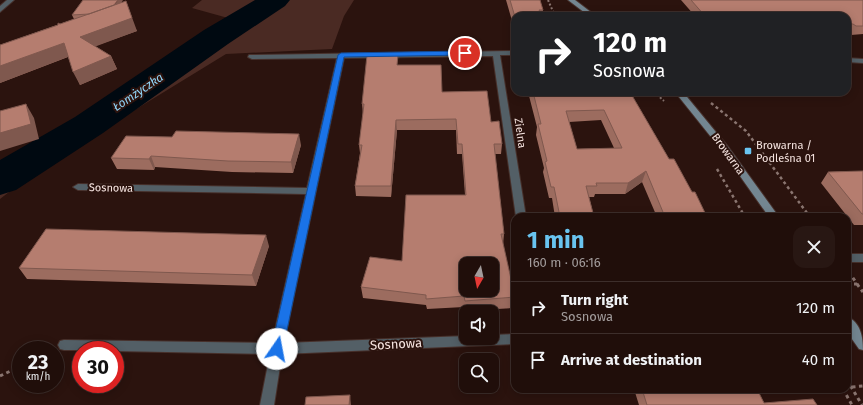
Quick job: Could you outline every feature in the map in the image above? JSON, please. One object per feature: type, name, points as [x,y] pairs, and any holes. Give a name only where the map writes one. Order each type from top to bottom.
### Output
[{"type":"street","points":[[0,10],[11,0]]},
{"type":"street","points":[[571,0],[588,12]]},
{"type":"street","name":"Zielna","points":[[496,53],[520,213]]},
{"type":"street","points":[[252,57],[511,53]]},
{"type":"street","points":[[267,405],[277,349],[341,55]]},
{"type":"street","points":[[851,60],[863,61]]},
{"type":"street","name":"Browarna","points":[[682,96],[722,145],[771,213]]},
{"type":"street","name":"Sosnowa","points":[[78,188],[311,191]]},
{"type":"street","points":[[851,258],[863,258]]},
{"type":"street","points":[[851,328],[863,345]]},
{"type":"street","name":"Sosnowa","points":[[64,345],[277,349],[511,339]]},
{"type":"path","points":[[548,0],[553,12]]},
{"type":"path","points":[[710,102],[746,131],[807,213]]},
{"type":"path","points":[[851,275],[863,292]]},
{"type":"path","points":[[851,284],[857,284]]},
{"type":"path","points":[[0,376],[12,370]]},
{"type":"path","points":[[862,405],[851,387],[863,386]]},
{"type":"path","points":[[845,393],[852,405]]},
{"type":"shaded area","points":[[202,0],[354,0],[344,16],[332,49],[226,54],[40,168],[0,199],[0,164],[8,162],[74,120],[228,18],[192,8]]},
{"type":"building","points":[[83,0],[118,0],[114,5],[89,14],[72,15]]},
{"type":"building","points":[[510,0],[540,0],[543,10],[539,10],[540,12],[514,12]]},
{"type":"building","points":[[691,0],[863,0],[863,26],[851,24],[851,12],[702,12]]},
{"type":"building","points":[[126,1],[132,18],[80,37],[111,56],[73,72],[64,43],[0,66],[0,45],[58,25],[58,23],[60,24]]},
{"type":"building","points":[[367,55],[398,55],[397,65],[441,65],[442,92],[487,91],[491,122],[499,121],[502,144],[494,144],[504,234],[501,234],[511,279],[511,297],[465,301],[464,297],[499,297],[499,257],[459,257],[459,296],[426,299],[426,295],[361,287],[370,257],[402,261],[406,195],[466,195],[462,144],[458,144],[456,119],[396,120],[391,186],[355,186],[362,145],[359,145],[364,104],[362,104]]},
{"type":"building","points":[[534,96],[632,96],[669,159],[674,159],[692,192],[695,192],[705,213],[663,213],[646,171],[628,183],[596,183],[597,186],[586,186],[593,213],[559,213],[554,187],[551,187],[545,162],[547,161],[538,124],[541,124]],"holes":[[[604,110],[622,148],[577,149],[566,111]]]},
{"type":"building","points":[[26,104],[31,124],[0,133],[0,111]]},
{"type":"building","points":[[176,131],[299,134],[291,162],[228,161],[151,156],[149,159],[111,158],[126,136],[172,137]]},
{"type":"building","points":[[863,171],[863,214],[862,214],[828,172]]},
{"type":"building","points":[[46,229],[266,235],[252,275],[19,268]]},
{"type":"building","points":[[643,393],[759,393],[764,403],[813,399],[817,405],[647,405]]},
{"type":"building","points":[[350,395],[349,405],[305,405],[306,397]]},
{"type":"waterway","name":"Łomżyczka","points":[[0,180],[89,125],[216,37],[275,0]]},
{"type":"place","name":"Browarna / Podleśna 01","points":[[748,151]]},
{"type":"route","points":[[277,349],[341,55],[465,53]]}]
